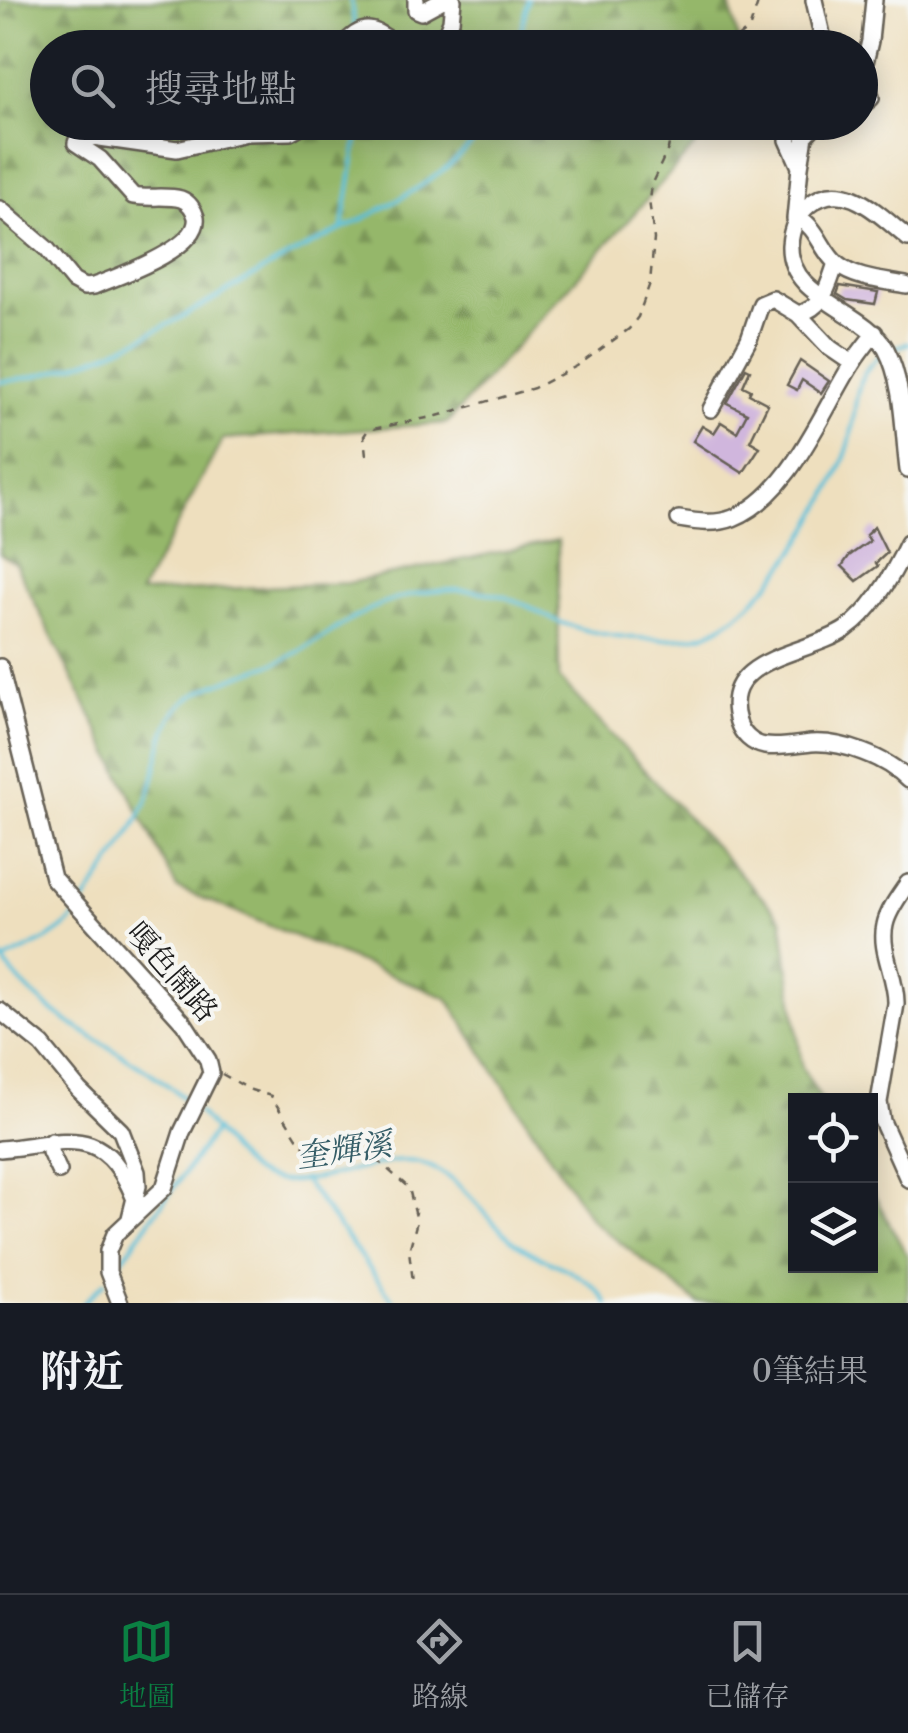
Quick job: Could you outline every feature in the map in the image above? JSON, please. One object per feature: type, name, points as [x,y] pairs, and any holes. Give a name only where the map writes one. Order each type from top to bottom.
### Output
[{"type":"street","points":[[416,0],[416,10],[421,12],[443,0]]},
{"type":"street","points":[[447,30],[454,0]]},
{"type":"street","points":[[814,0],[821,30]]},
{"type":"street","points":[[871,30],[874,0]]},
{"type":"street","points":[[0,209],[47,249],[73,282],[84,287],[94,286],[188,240],[196,223],[195,212],[181,199],[133,196],[100,159],[78,147],[76,140]]},
{"type":"street","points":[[115,140],[177,149],[216,140]]},
{"type":"street","points":[[790,140],[789,147],[800,167]]},
{"type":"street","points":[[804,140],[797,220],[790,246],[793,264],[803,280],[875,333],[892,362],[908,470]]},
{"type":"street","points":[[797,220],[818,198],[839,194],[856,198],[908,238]]},
{"type":"street","points":[[797,220],[816,231],[836,263],[848,272],[906,286]]},
{"type":"street","points":[[798,314],[825,298],[836,263]]},
{"type":"street","points":[[711,409],[749,338],[761,304],[773,299],[798,314],[830,348],[852,364]]},
{"type":"street","points":[[679,519],[720,522],[755,504],[799,456],[852,364],[875,333]]},
{"type":"street","points":[[908,543],[886,583],[848,628],[744,676],[735,692],[734,710],[741,730],[753,742],[777,746],[841,744],[908,780]]},
{"type":"street","name":"嘎色鬧路","points":[[0,666],[52,878],[184,1022],[208,1060],[211,1073]]},
{"type":"street","points":[[908,882],[885,924],[884,941],[896,1004],[879,1102],[882,1121],[908,1179]]},
{"type":"street","points":[[0,1011],[42,1045],[79,1090],[121,1131],[136,1172],[130,1218]]},
{"type":"street","points":[[120,1303],[108,1272],[108,1251],[115,1234],[164,1188],[182,1132],[211,1073]]},
{"type":"street","points":[[0,1149],[80,1141],[118,1167],[134,1197]]},
{"type":"street","points":[[52,1142],[50,1152],[59,1172]]},
{"type":"path","points":[[748,30],[759,0]]},
{"type":"path","points":[[366,455],[364,436],[368,430],[437,416],[534,388],[576,366],[629,329],[638,317],[650,283],[654,239],[651,185],[670,140]]},
{"type":"path","points":[[211,1073],[226,1075],[251,1090],[271,1096],[312,1155],[332,1151],[364,1153],[376,1158],[410,1188],[417,1222],[408,1251],[413,1280]]},
{"type":"green space","points":[[0,0],[729,0],[736,30],[30,30],[30,140],[700,140],[447,423],[223,439],[140,593],[348,583],[558,540],[559,678],[782,919],[802,1067],[817,1093],[788,1093],[788,1273],[878,1273],[878,1203],[908,1257],[908,1303],[698,1303],[591,1220],[447,998],[177,888],[15,563],[0,554]]},
{"type":"building","points":[[840,286],[878,292],[875,304],[847,300],[837,294]]},
{"type":"building","points":[[800,361],[829,381],[821,393],[802,380],[797,390],[787,385]]},
{"type":"building","points":[[746,368],[750,370],[743,386],[768,404],[750,441],[760,447],[743,473],[693,441],[702,426],[714,433],[721,422],[737,432],[747,413],[727,403]]},
{"type":"building","points":[[874,527],[887,553],[876,563],[878,566],[857,581],[842,566],[870,541],[866,535]]},
{"type":"waterway","points":[[351,0],[355,30]]},
{"type":"waterway","points":[[521,30],[528,0]]},
{"type":"waterway","points":[[343,226],[357,140]]},
{"type":"waterway","points":[[0,382],[75,365],[146,336],[383,208],[442,171],[476,140]]},
{"type":"waterway","points":[[889,350],[908,343]]},
{"type":"waterway","points":[[84,903],[141,814],[167,727],[178,708],[211,686],[290,657],[371,609],[412,595],[455,590],[498,595],[566,624],[620,637],[691,637],[729,621],[772,580],[825,501],[851,438],[863,375],[881,355]]},
{"type":"waterway","points":[[3,961],[55,934],[79,911]]},
{"type":"waterway","name":"奎輝溪","points":[[0,956],[41,1002],[168,1085],[191,1105]]},
{"type":"waterway","name":"奎輝溪","points":[[198,1112],[249,1169],[276,1180],[307,1180],[401,1161],[435,1169],[461,1188],[519,1245],[590,1283],[607,1303]]},
{"type":"waterway","points":[[114,1271],[215,1130]]},
{"type":"waterway","points":[[303,1179],[395,1303]]},
{"type":"waterway","points":[[83,1303],[105,1282]]}]
